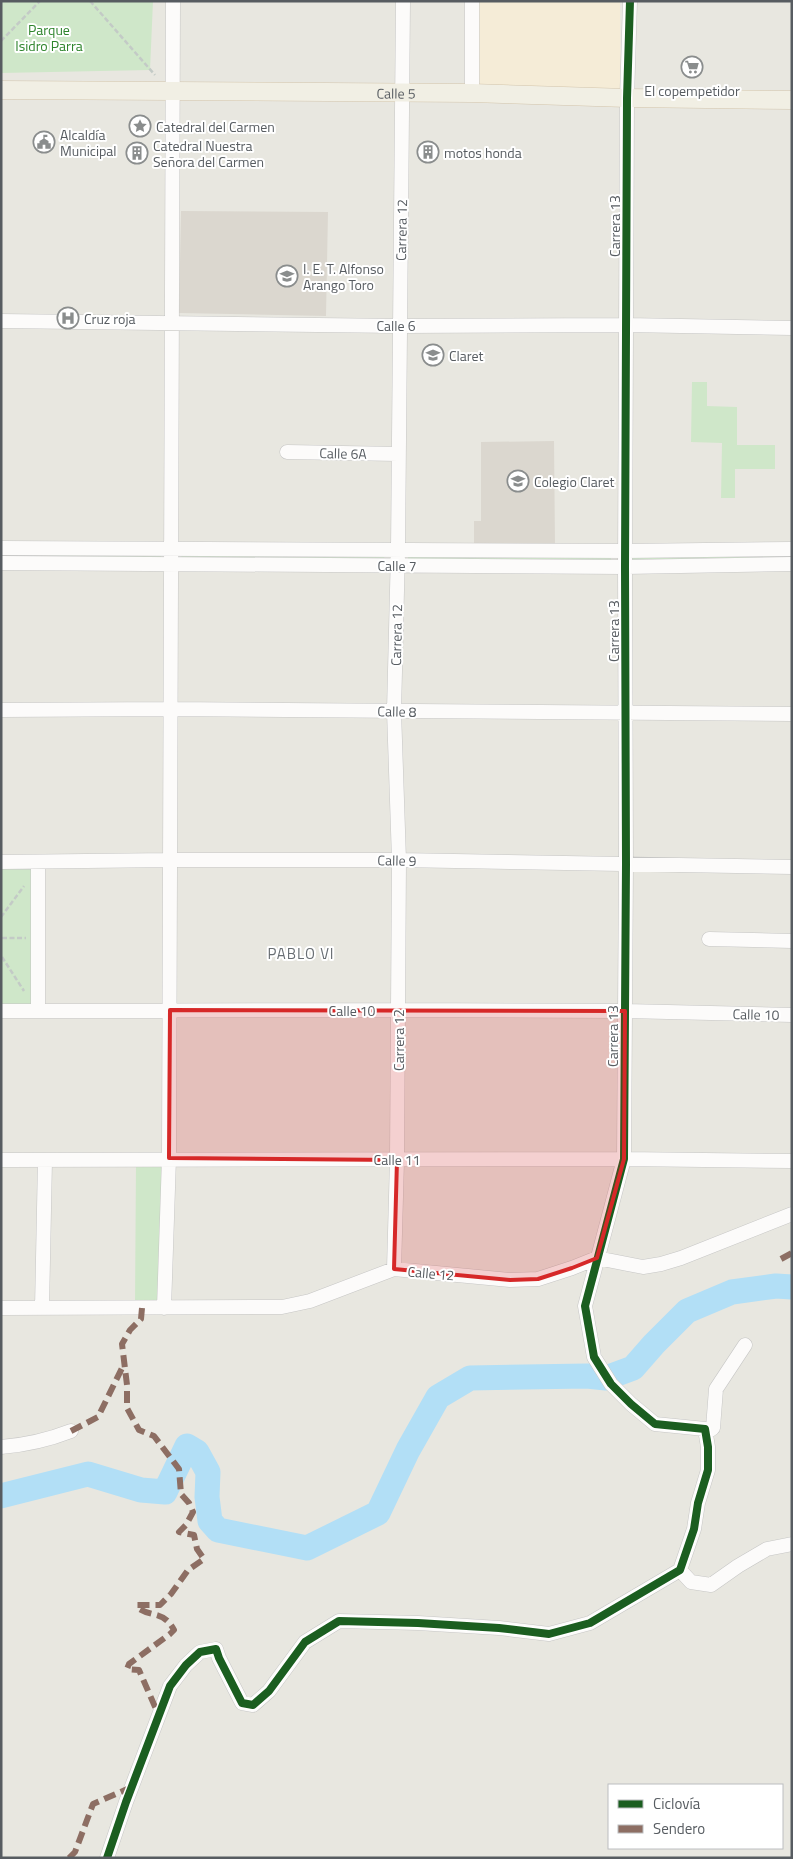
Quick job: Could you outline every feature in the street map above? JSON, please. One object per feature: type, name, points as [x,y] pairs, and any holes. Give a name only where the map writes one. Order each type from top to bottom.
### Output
[{"type":"main road","name":"Calle 5","points":[[1,90],[472,93],[627,98],[792,100]]},
{"type":"street","points":[[164,1308],[169,1158],[173,1]]},
{"type":"street","name":"Carrera 12","points":[[394,1270],[398,1160],[398,860],[394,711],[398,550],[403,1]]},
{"type":"street","points":[[472,1],[472,93]]},
{"type":"street","name":"Carrera 13","points":[[630,1],[627,98],[624,1159],[585,1306],[594,1357],[607,1379],[631,1404],[655,1424],[705,1429],[706,1433]]},
{"type":"street","name":"Calle 6","points":[[1,321],[400,326],[626,325],[792,328]]},
{"type":"street","name":"Calle 6A","points":[[287,452],[398,454]]},
{"type":"street","name":"Calle 7","points":[[1,548],[626,551],[792,549]]},
{"type":"street","name":"Calle 7","points":[[1,563],[625,567],[792,564]]},
{"type":"street","name":"Calle 8","points":[[1,710],[171,709],[792,714]]},
{"type":"street","name":"Calle 9","points":[[1,862],[38,865],[170,860],[398,860],[792,867]]},
{"type":"street","points":[[38,865],[38,1011]]},
{"type":"street","points":[[710,939],[792,941]]},
{"type":"street","name":"Calle 10","points":[[1,1011],[625,1011],[792,1015]]},
{"type":"street","name":"Calle 11","points":[[1,1160],[169,1158],[792,1161]]},
{"type":"street","points":[[42,1308],[45,1160]]},
{"type":"street","points":[[597,1258],[642,1267],[661,1264],[681,1258],[792,1214]]},
{"type":"street","name":"Calle 12","points":[[1,1308],[282,1307],[310,1302],[394,1270],[510,1280],[538,1278],[597,1258]]},
{"type":"street","points":[[107,1858],[170,1686],[200,1652],[216,1649],[242,1703],[252,1705],[269,1691],[305,1642],[339,1621],[418,1623],[498,1628],[549,1634],[590,1623],[680,1570],[694,1529],[698,1503],[708,1470],[706,1433],[712,1428],[716,1389],[745,1344]]},
{"type":"street","points":[[1,1447],[48,1440],[71,1431]]},
{"type":"street","points":[[680,1570],[691,1582],[712,1585],[738,1566],[768,1549],[792,1544]]},
{"type":"path","points":[[1,40],[40,1]]},
{"type":"path","points":[[90,1],[150,70],[173,92]]},
{"type":"path","points":[[1,917],[38,865]]},
{"type":"path","points":[[2,938],[38,938]]},
{"type":"path","points":[[2,957],[38,1011]]},
{"type":"highlighted area","points":[[170,1010],[625,1011],[624,1159],[597,1258],[538,1279],[510,1280],[394,1269],[397,1160],[169,1158]]},
{"type":"shaded area","points":[[475,1],[620,1],[621,90],[475,90]]},
{"type":"shaded area","points":[[181,211],[328,212],[326,316],[179,313]]},
{"type":"shaded area","name":"Colegio Claret","points":[[554,441],[555,545],[474,546],[474,521],[481,521],[481,442]]},
{"type":"green space","name":"Parque Isidro Parra","points":[[1,1],[153,1],[150,70],[1,73]]},
{"type":"green space","points":[[692,382],[707,382],[707,406],[737,407],[737,445],[775,445],[775,469],[735,469],[735,498],[721,498],[722,443],[691,442]]},
{"type":"green space","points":[[1,551],[161,552],[161,558],[1,558]]},
{"type":"green space","points":[[385,553],[384,560],[182,560],[181,554]]},
{"type":"green space","points":[[408,553],[611,556],[611,563],[408,561]]},
{"type":"green space","points":[[792,554],[792,560],[632,562],[632,555]]},
{"type":"green space","points":[[1,867],[34,867],[35,1007],[1,1007]]},
{"type":"green space","points":[[163,1163],[161,1304],[135,1305],[136,1164]]},
{"type":"waterway","points":[[1,1496],[88,1474],[141,1490],[165,1492],[187,1446],[197,1452],[208,1472],[207,1497],[210,1521],[218,1530],[307,1548],[378,1513],[408,1450],[438,1397],[470,1378],[587,1376],[606,1378],[633,1368],[687,1311],[732,1292],[776,1286],[792,1287]]},
{"type":"marked path","points":[[781,1259],[792,1253]]},
{"type":"marked path","points":[[142,1308],[141,1319],[130,1330],[122,1344],[127,1385],[127,1408],[139,1430],[154,1436],[179,1469],[181,1494],[189,1503],[193,1512],[186,1525],[179,1532],[194,1535],[197,1549],[204,1559],[188,1570],[171,1594],[160,1605],[137,1605],[143,1611],[162,1617],[174,1630],[129,1664],[127,1669],[139,1670],[159,1716]]},
{"type":"marked path","points":[[71,1431],[98,1417],[124,1364]]},
{"type":"marked path","points":[[69,1858],[75,1852],[93,1804],[132,1787]]},
{"type":"cycle path","points":[[107,1858],[170,1686],[186,1665],[200,1652],[216,1649],[242,1703],[253,1705],[269,1691],[305,1642],[339,1621],[499,1628],[549,1634],[590,1623],[680,1570],[694,1529],[698,1503],[708,1470],[708,1447],[705,1429],[655,1424],[611,1384],[594,1357],[585,1306],[624,1159],[627,98],[630,1]]},
{"type":"place","name":"El copempetidor","points":[[692,67]]},
{"type":"place","name":"Catedral del Carmen","points":[[140,126]]},
{"type":"place","name":"Alcaldía Municipal","points":[[44,142]]},
{"type":"place","name":"motos honda","points":[[428,152]]},
{"type":"place","name":"Catedral Nuestra Señora del Carmen","points":[[137,153]]},
{"type":"place","name":"I. E. T. Alfonso Arango Toro","points":[[287,276]]},
{"type":"place","name":"Cruz roja","points":[[68,318]]},
{"type":"place","name":"Claret","points":[[433,355]]},
{"type":"place","name":"Colegio Claret","points":[[518,481]]},
{"type":"district","name":"PABLO VI","points":[[301,953]]}]
